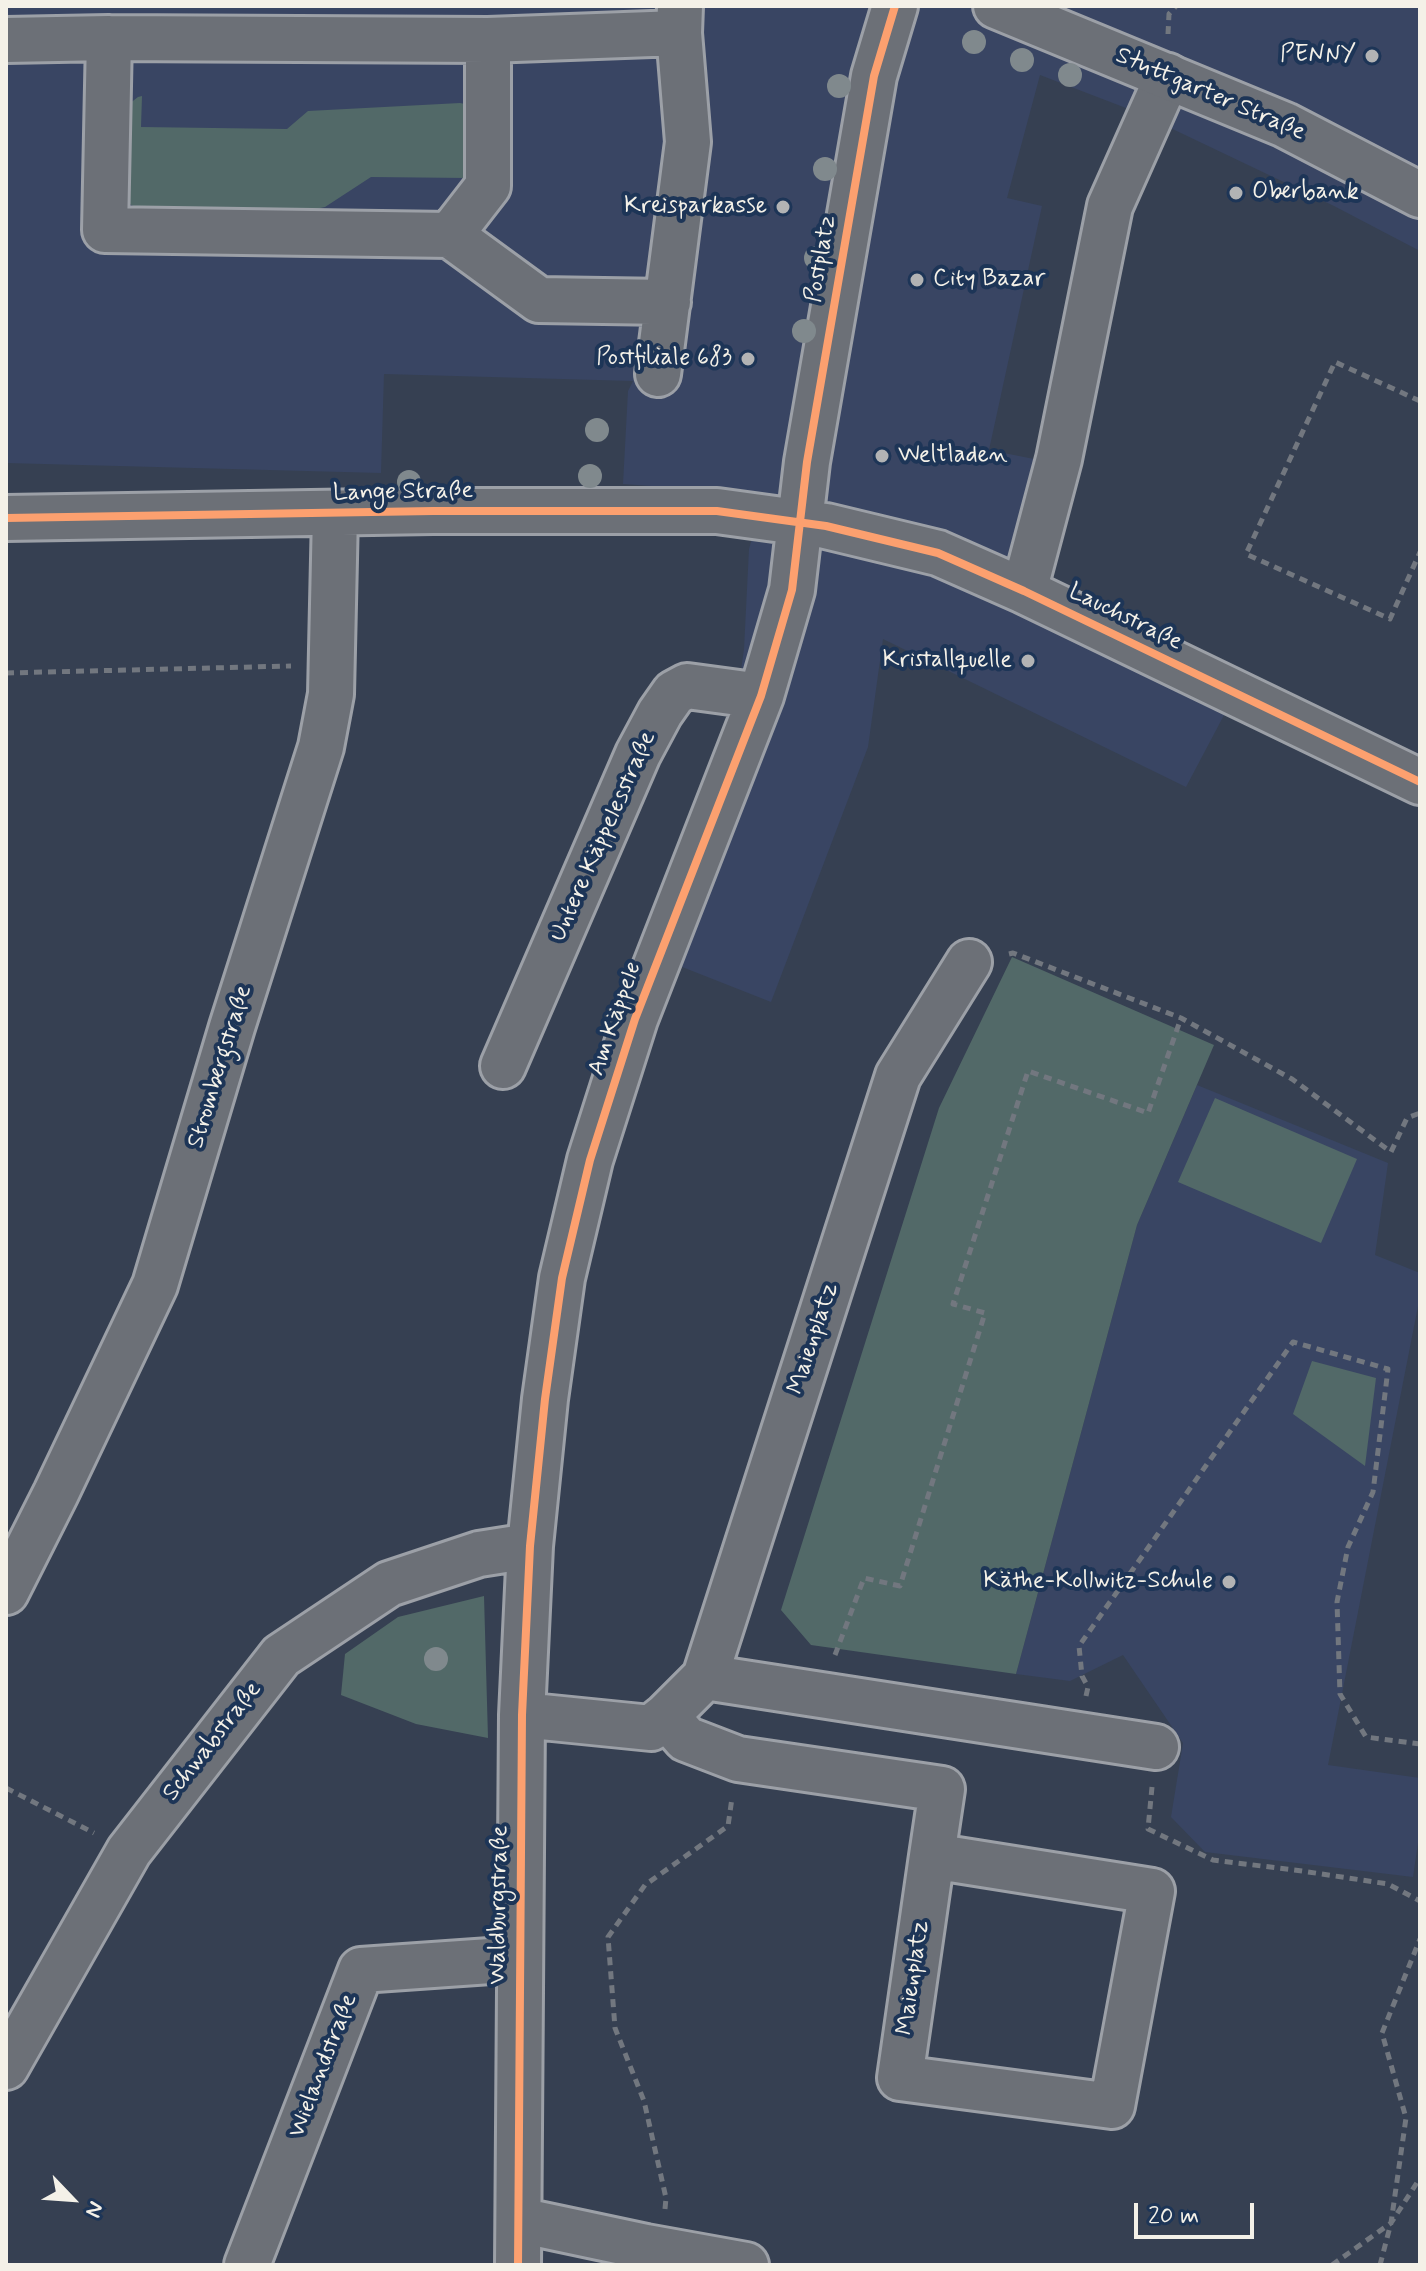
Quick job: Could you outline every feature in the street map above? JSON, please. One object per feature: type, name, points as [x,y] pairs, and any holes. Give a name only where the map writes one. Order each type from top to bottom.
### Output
[{"type":"street","name":"Postplatz","points":[[801,522],[807,462],[874,76],[895,6]]},
{"type":"street","name":"Stuttgarter Straße","points":[[996,6],[1285,125],[1420,195]]},
{"type":"street","points":[[6,40],[488,40],[679,20],[688,142],[658,374]]},
{"type":"street","points":[[109,38],[105,230],[450,235],[539,300],[668,302]]},
{"type":"street","points":[[450,235],[488,186],[488,40]]},
{"type":"street","points":[[1024,591],[1059,459],[1110,206],[1168,76]]},
{"type":"street","name":"Lange Straße","points":[[6,518],[433,511],[717,511],[801,522]]},
{"type":"street","name":"Strombergstraße","points":[[6,1592],[155,1285],[232,1027],[321,747],[331,694],[335,514]]},
{"type":"street","name":"Lauchstraße","points":[[801,522],[938,553],[1024,591],[1420,782]]},
{"type":"street","name":"Am Käppele","points":[[530,1546],[545,1399],[562,1278],[590,1160],[635,1019],[761,696],[792,590],[801,522]]},
{"type":"street","name":"Untere Käppelesstraße","points":[[503,1066],[638,754],[660,713],[674,693],[687,686],[761,696]]},
{"type":"street","name":"Maienplatz","points":[[522,1715],[651,1728],[705,1677],[898,1076],[969,962]]},
{"type":"street","name":"Waldburgstraße","points":[[518,2265],[522,1715],[530,1546]]},
{"type":"street","name":"Schwabstraße","points":[[6,2067],[129,1851],[281,1656],[389,1584],[479,1554],[530,1546]]},
{"type":"street","points":[[705,1677],[1156,1747]]},
{"type":"street","name":"Maienplatz","points":[[666,1716],[686,1739],[738,1759],[942,1789],[932,1856],[900,2078],[1112,2106],[1152,1891],[932,1856]]},
{"type":"street","name":"Wielandstraße","points":[[247,2265],[361,1970],[519,1959]]},
{"type":"street","points":[[519,2220],[746,2265]]},
{"type":"path","points":[[1420,401],[1335,362],[1246,554],[1390,619],[1420,552]]},
{"type":"path","points":[[6,673],[258,666]]},
{"type":"path","points":[[969,962],[1013,953],[1181,1018],[1292,1079],[1391,1152],[1407,1118],[1420,1113]]},
{"type":"path","points":[[820,1694],[864,1578],[900,1586],[985,1313],[953,1304],[1028,1071],[1148,1113],[1181,1018]]},
{"type":"path","points":[[1079,1736],[1088,1687],[1082,1676],[1079,1646],[1293,1342],[1388,1369],[1373,1492],[1348,1547],[1337,1602],[1340,1694],[1366,1737],[1420,1744]]},
{"type":"path","points":[[1156,1747],[1148,1829],[1213,1860],[1388,1884],[1420,1901]]},
{"type":"path","points":[[658,2250],[666,2198],[644,2101],[615,2028],[608,1937],[645,1885],[728,1826],[738,1759]]},
{"type":"path","points":[[6,1788],[129,1851]]},
{"type":"path","points":[[1380,2265],[1391,2223],[1406,2118],[1382,2033],[1420,1939]]},
{"type":"path","points":[[1332,2265],[1391,2223],[1420,2178]]},
{"type":"shaded area","points":[[6,6],[1420,6],[1420,251],[1334,206],[1139,113],[1040,75],[1007,198],[1042,206],[989,450],[1034,459],[1010,586],[1232,700],[1186,787],[883,639],[868,747],[771,1002],[639,950],[737,699],[744,649],[749,549],[764,494],[623,484],[628,391],[633,381],[384,374],[381,473],[6,463]]},
{"type":"shaded area","points":[[1197,1085],[1388,1163],[1375,1255],[1420,1273],[1420,1296],[1328,1765],[1420,1778],[1420,1829],[1413,1877],[1205,1852],[1171,1817],[1183,1743],[1123,1655],[1070,1681],[1016,1674],[1137,1225]]},
{"type":"green space","points":[[142,96],[141,127],[287,129],[308,111],[470,105],[467,178],[371,177],[325,207],[311,210],[140,209],[131,205],[125,197],[129,104]]},
{"type":"green space","points":[[1012,957],[1214,1045],[1137,1225],[1016,1674],[811,1645],[781,1610],[939,1108]]},
{"type":"green space","points":[[1215,1098],[1357,1159],[1321,1243],[1178,1182]]},
{"type":"green space","points":[[1312,1361],[1376,1378],[1365,1466],[1293,1414]]},
{"type":"green space","points":[[484,1596],[488,1738],[416,1724],[341,1695],[345,1654],[398,1617]]},
{"type":"cycle path","points":[[518,2265],[522,1715],[530,1546],[545,1399],[562,1278],[590,1160],[635,1019],[761,696],[792,590],[807,462],[874,76],[895,6]]},
{"type":"cycle path","points":[[6,518],[433,511],[717,511],[826,526],[938,553],[1024,591],[1420,782]]},
{"type":"place","name":"PENNY","points":[[1372,56]]},
{"type":"place","name":"Oberbank","points":[[1236,193]]},
{"type":"place","name":"Kreisparkasse","points":[[783,207]]},
{"type":"place","name":"City Bazar","points":[[917,280]]},
{"type":"place","name":"Postfiliale 683","points":[[748,359]]},
{"type":"place","name":"Weltladen","points":[[882,456]]},
{"type":"place","name":"Kristallquelle","points":[[1028,661]]},
{"type":"place","name":"Käthe-Kollwitz-Schule","points":[[1229,1582]]}]
